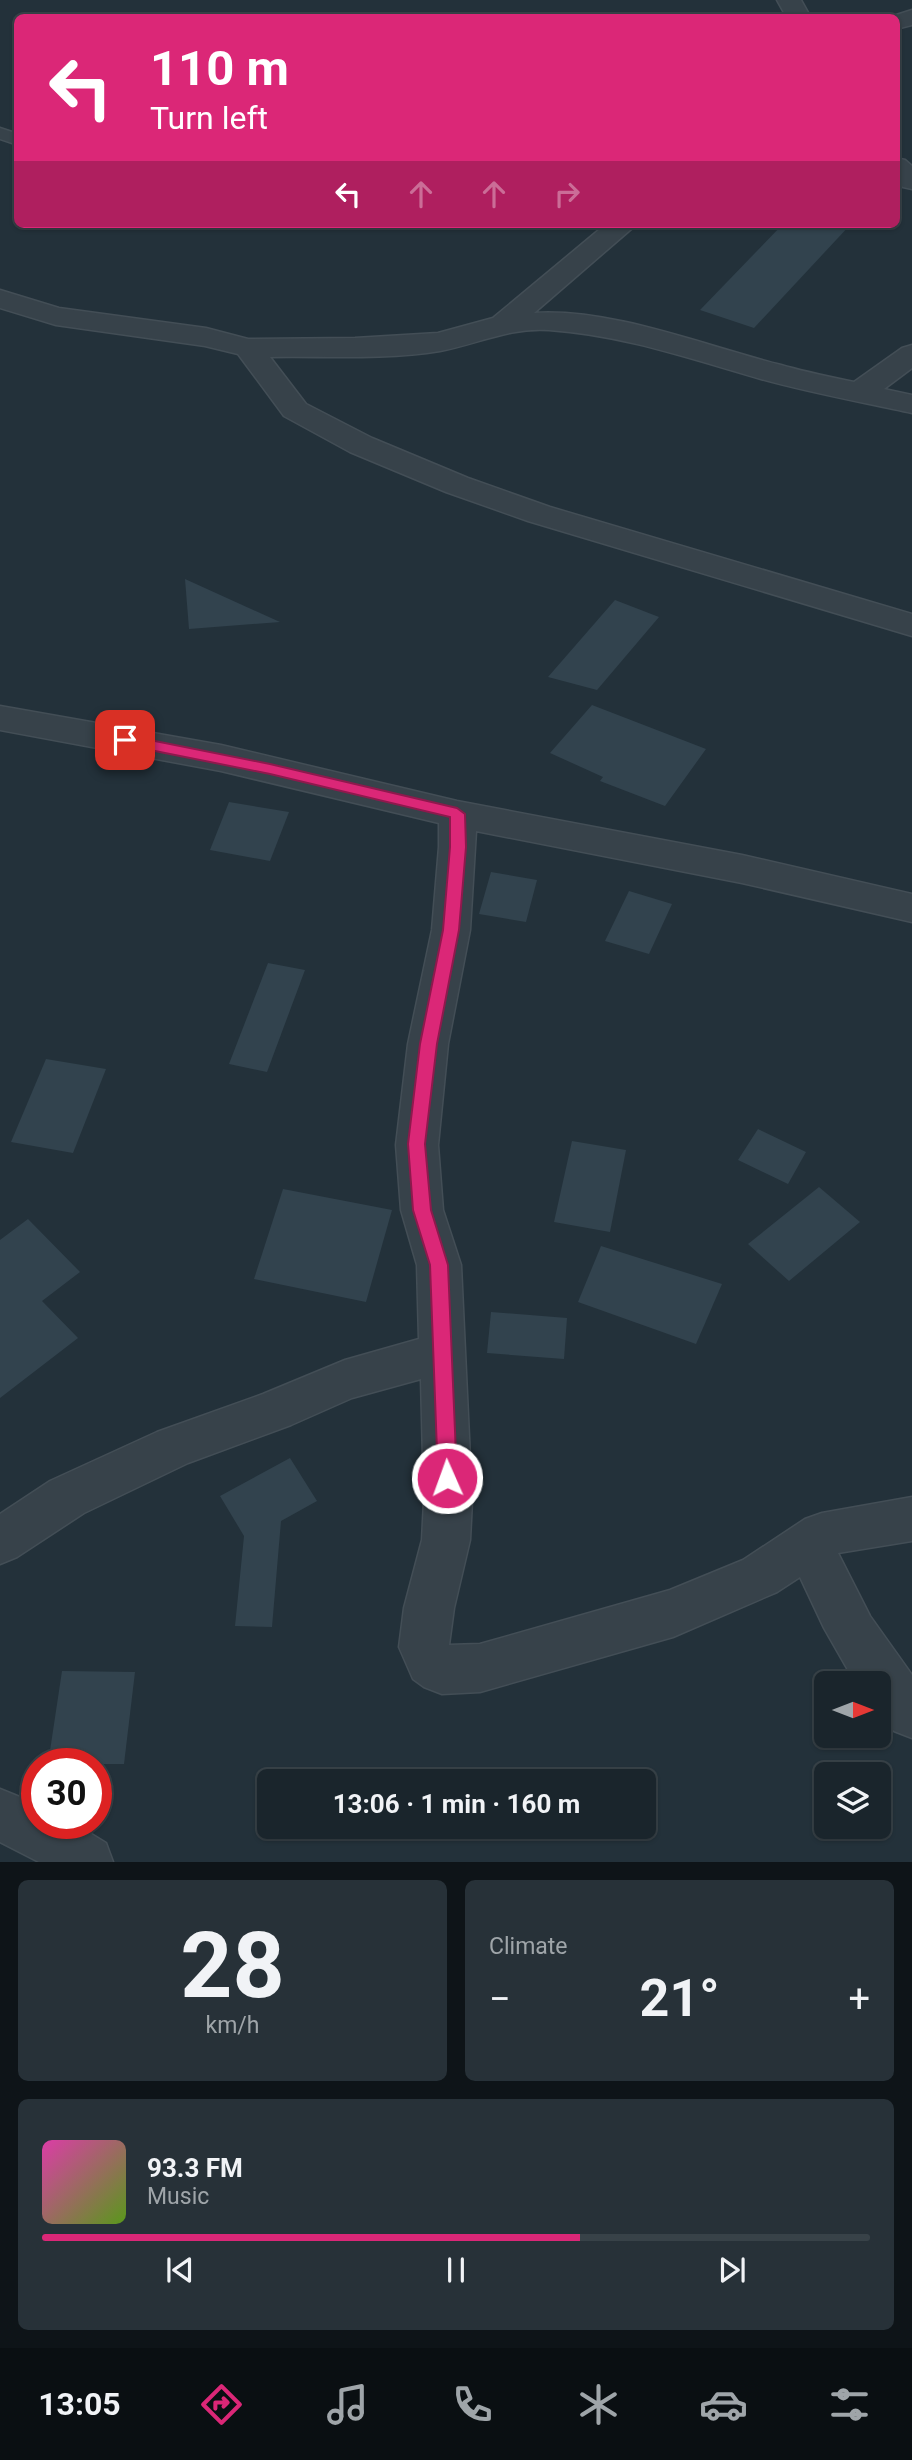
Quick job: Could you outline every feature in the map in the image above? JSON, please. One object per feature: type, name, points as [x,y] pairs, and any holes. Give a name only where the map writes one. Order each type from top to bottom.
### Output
[{"type":"street","points":[[503,324],[618,228]]},
{"type":"street","points":[[0,299],[56,316],[206,337],[248,348],[355,347],[439,342],[503,324],[546,321],[587,325],[668,341],[775,373],[912,404]]},
{"type":"street","points":[[248,348],[295,410],[361,445],[539,514],[912,625]]},
{"type":"street","points":[[860,393],[912,354]]},
{"type":"street","points":[[0,718],[221,758],[457,814],[742,869],[912,908]]},
{"type":"street","points":[[457,814],[458,847],[451,930],[428,1044],[417,1144],[422,1210],[439,1265],[448,1501],[446,1540],[429,1608],[424,1647],[431,1662],[442,1670],[480,1668],[673,1613],[760,1576],[822,1535],[844,1528],[912,1519]]},
{"type":"street","points":[[0,1541],[67,1497],[173,1447],[275,1410],[345,1380],[441,1353]]},
{"type":"street","points":[[809,1544],[837,1609],[866,1659],[912,1713]]},
{"type":"street","points":[[0,1815],[46,1835],[87,1861]]},
{"type":"building","points":[[779,228],[847,228],[754,328],[700,310]]},
{"type":"building","points":[[185,579],[280,622],[189,629]]},
{"type":"building","points":[[615,600],[659,617],[597,690],[548,677]]},
{"type":"building","points":[[592,705],[706,749],[665,806],[600,781],[603,777],[550,753]]},
{"type":"building","points":[[229,802],[289,812],[270,861],[210,850]]},
{"type":"building","points":[[491,872],[537,880],[526,922],[479,914]]},
{"type":"building","points":[[629,891],[672,904],[649,954],[605,941]]},
{"type":"building","points":[[268,963],[305,970],[267,1072],[229,1064]]},
{"type":"building","points":[[46,1059],[106,1069],[73,1153],[11,1142]]},
{"type":"building","points":[[758,1129],[806,1152],[788,1184],[738,1160]]},
{"type":"building","points":[[572,1141],[626,1150],[610,1232],[554,1222]]},
{"type":"building","points":[[819,1187],[860,1222],[789,1281],[748,1244]]},
{"type":"building","points":[[283,1189],[392,1210],[366,1302],[254,1279]]},
{"type":"building","points":[[28,1219],[80,1272],[42,1301],[78,1338],[0,1398],[0,1240]]},
{"type":"building","points":[[601,1246],[722,1284],[696,1344],[578,1302]]},
{"type":"building","points":[[491,1312],[567,1318],[564,1359],[487,1353]]},
{"type":"building","points":[[290,1458],[317,1501],[281,1521],[272,1627],[235,1626],[244,1536],[220,1496]]},
{"type":"building","points":[[62,1671],[135,1672],[124,1764],[112,1764],[112,1748],[50,1748]]},
{"type":"route","points":[[125,740],[221,758],[457,814],[458,847],[451,930],[428,1044],[417,1144],[422,1210],[439,1265],[447,1478]]}]
